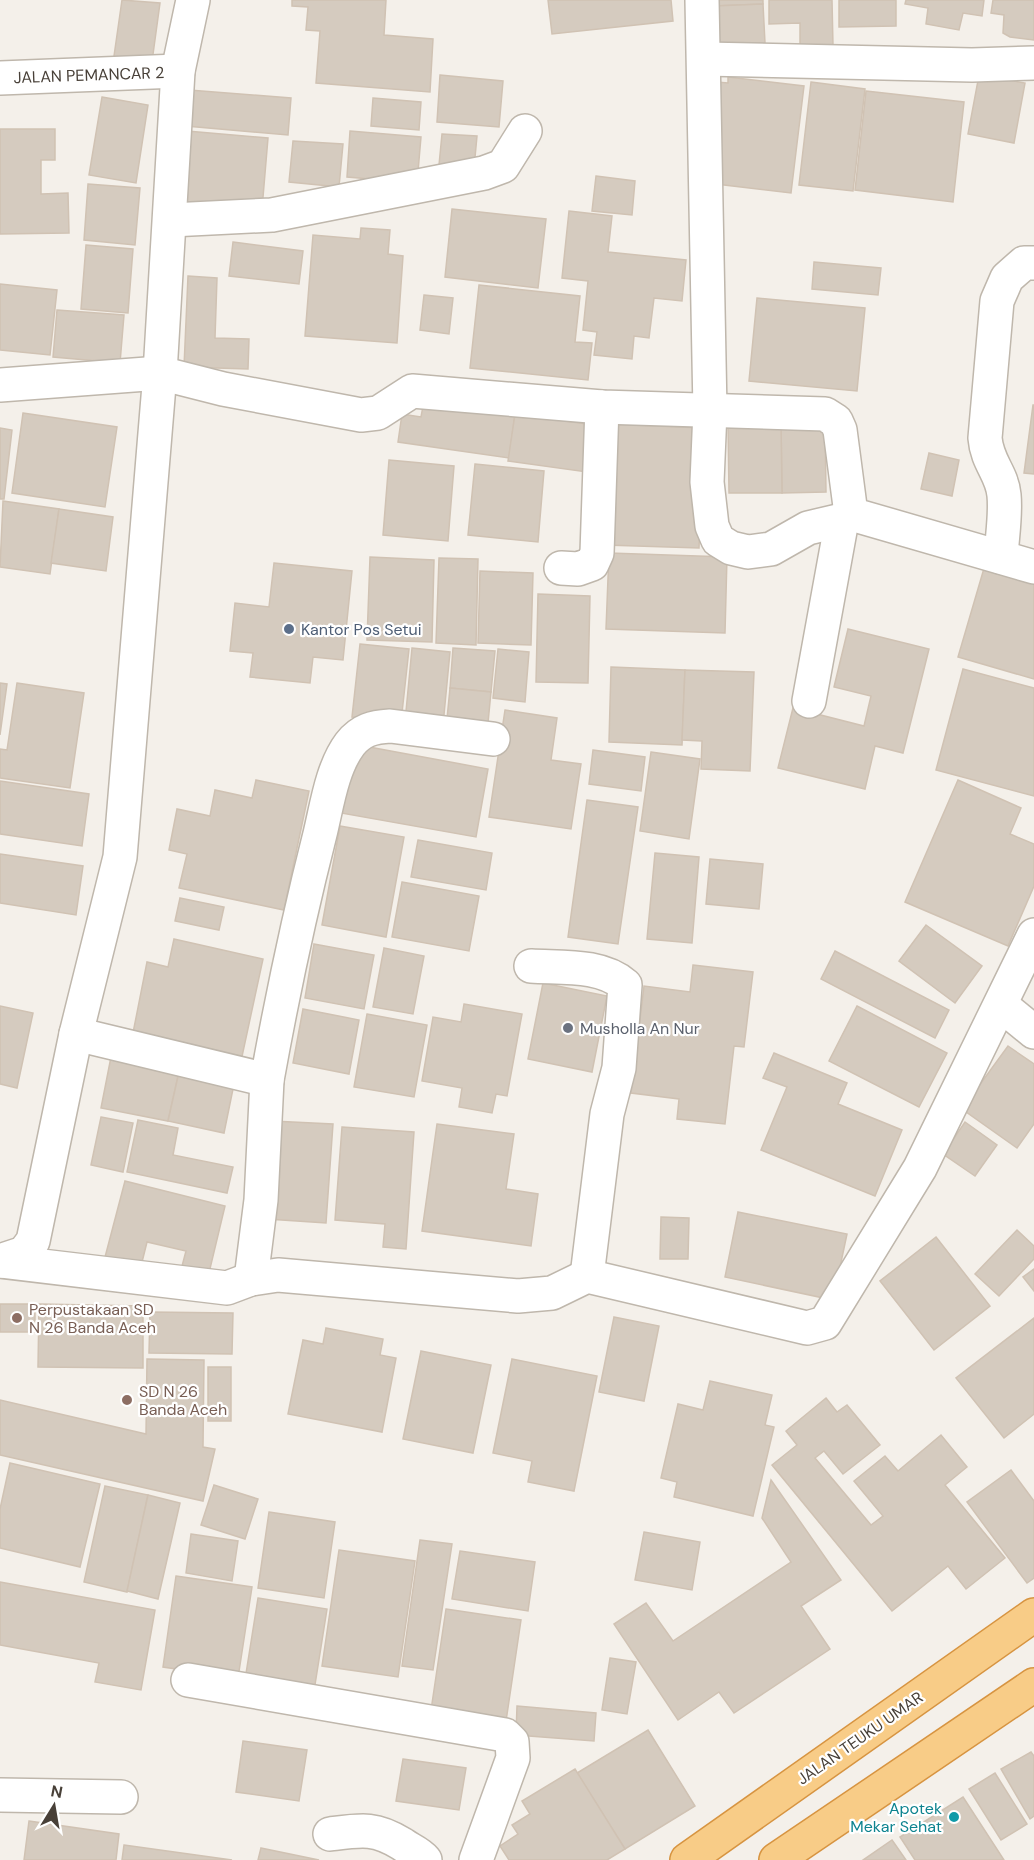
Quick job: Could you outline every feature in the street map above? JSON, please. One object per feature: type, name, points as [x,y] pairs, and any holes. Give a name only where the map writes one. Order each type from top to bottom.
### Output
[{"type":"highway","name":"JALAN TEUKU UMAR","points":[[687,1860],[1034,1615]]},
{"type":"highway","points":[[776,1860],[1034,1685]]},
{"type":"street","points":[[0,1261],[24,1253],[33,1241],[76,1034],[120,857],[160,373],[171,220],[178,71],[193,0]]},
{"type":"street","points":[[702,0],[710,411],[707,482],[712,526],[718,540],[731,548],[748,552],[771,549],[808,528],[847,517],[1034,567]]},
{"type":"street","points":[[704,59],[972,65],[1034,63]]},
{"type":"street","name":"JALAN PEMANCAR 2","points":[[0,78],[178,71]]},
{"type":"street","points":[[171,220],[272,215],[484,173],[503,166],[525,131]]},
{"type":"street","points":[[1000,557],[1004,495],[998,473],[986,455],[985,438],[997,301],[1007,278],[1024,263],[1034,263]]},
{"type":"street","points":[[0,385],[160,373],[223,389],[361,415],[378,413],[412,391],[602,407],[825,414],[836,421],[847,517],[809,701]]},
{"type":"street","points":[[561,568],[578,569],[592,564],[597,553],[602,407]]},
{"type":"street","points":[[251,1279],[261,1200],[267,1080],[294,934],[338,766],[349,745],[359,734],[373,727],[390,726],[493,739]]},
{"type":"street","points":[[0,1261],[227,1288],[251,1279],[278,1275],[518,1296],[552,1293],[587,1276],[807,1328],[825,1323],[920,1168],[1034,935]]},
{"type":"street","points":[[531,966],[600,971],[615,977],[625,985],[619,1068],[607,1114],[587,1276]]},
{"type":"street","points":[[1001,1005],[1034,1032]]},
{"type":"street","points":[[76,1034],[267,1080]]},
{"type":"street","points":[[188,1680],[505,1735],[512,1742],[513,1758],[476,1860]]},
{"type":"street","points":[[0,1795],[121,1797]]},
{"type":"street","points":[[330,1834],[363,1829],[387,1834],[420,1854],[425,1860]]},
{"type":"building","points":[[122,0],[160,3],[151,69],[113,63]]},
{"type":"building","points":[[292,0],[386,0],[384,35],[433,39],[430,92],[316,83],[320,31],[306,30],[308,7],[292,6]]},
{"type":"building","points":[[548,0],[671,0],[673,21],[552,34]]},
{"type":"building","points":[[714,0],[763,0],[763,4],[714,6]]},
{"type":"building","points":[[769,0],[832,0],[833,46],[800,46],[800,23],[769,24]]},
{"type":"building","points":[[839,0],[896,0],[896,26],[839,27]]},
{"type":"building","points":[[906,0],[984,0],[982,16],[963,13],[959,30],[926,24],[928,8],[905,4]]},
{"type":"building","points":[[993,0],[1034,0],[1034,40],[1010,37],[1003,33],[1004,15],[991,13]]},
{"type":"building","points":[[763,4],[765,43],[715,44],[714,6]]},
{"type":"building","points":[[440,75],[503,81],[499,127],[437,122]]},
{"type":"building","points":[[979,75],[1025,83],[1014,143],[968,134]]},
{"type":"building","points":[[728,77],[804,86],[791,193],[716,184],[717,82],[728,83]]},
{"type":"building","points":[[811,82],[865,89],[853,191],[799,185]]},
{"type":"building","points":[[189,90],[291,98],[288,135],[186,126]]},
{"type":"building","points":[[866,91],[964,102],[953,202],[855,190]]},
{"type":"building","points":[[102,97],[148,105],[136,183],[89,175]]},
{"type":"building","points":[[373,98],[421,102],[419,130],[371,126]]},
{"type":"building","points":[[0,129],[55,129],[55,160],[41,160],[41,194],[68,193],[69,233],[0,234]]},
{"type":"building","points":[[187,131],[268,138],[262,209],[182,202]]},
{"type":"building","points":[[350,131],[421,137],[417,183],[347,177]]},
{"type":"building","points":[[442,134],[477,136],[474,168],[439,165]]},
{"type":"building","points":[[293,141],[343,144],[339,187],[289,182]]},
{"type":"building","points":[[596,176],[635,181],[632,215],[592,211]]},
{"type":"building","points":[[88,184],[140,188],[135,245],[84,240]]},
{"type":"building","points":[[452,209],[546,219],[538,288],[445,277]]},
{"type":"building","points":[[569,211],[612,216],[608,252],[686,260],[682,301],[654,298],[649,338],[634,336],[632,359],[594,355],[597,332],[583,330],[588,281],[562,278]]},
{"type":"building","points":[[361,228],[390,230],[388,254],[403,256],[397,343],[305,336],[313,235],[360,239]]},
{"type":"building","points":[[233,242],[303,251],[299,284],[229,276]]},
{"type":"building","points":[[86,245],[133,249],[128,313],[81,309]]},
{"type":"building","points":[[814,262],[881,268],[878,295],[812,289]]},
{"type":"building","points":[[188,276],[217,278],[215,338],[249,339],[248,369],[184,367]]},
{"type":"building","points":[[0,284],[57,290],[50,355],[0,350]]},
{"type":"building","points":[[479,285],[580,296],[575,342],[592,343],[588,380],[470,368]]},
{"type":"building","points":[[424,295],[453,298],[449,334],[420,330]]},
{"type":"building","points":[[757,298],[865,308],[857,391],[749,381]]},
{"type":"building","points":[[57,310],[124,315],[120,363],[53,357]]},
{"type":"building","points":[[424,401],[515,414],[509,458],[398,442],[402,414],[421,417]]},
{"type":"building","points":[[1034,405],[1034,474],[1024,473]]},
{"type":"building","points":[[23,413],[117,427],[105,507],[12,493]]},
{"type":"building","points":[[515,414],[594,425],[587,472],[508,461]]},
{"type":"building","points":[[781,423],[825,423],[826,492],[782,493]]},
{"type":"building","points":[[781,423],[782,493],[729,493],[728,424]]},
{"type":"building","points":[[609,424],[703,428],[699,548],[605,545]]},
{"type":"building","points":[[0,428],[12,430],[4,499],[0,499]]},
{"type":"building","points":[[929,453],[959,460],[952,496],[921,489]]},
{"type":"building","points":[[389,460],[454,466],[448,541],[383,535]]},
{"type":"building","points":[[475,464],[544,471],[538,542],[468,535]]},
{"type":"building","points":[[3,501],[59,509],[50,574],[0,567]]},
{"type":"building","points":[[59,509],[113,517],[106,571],[51,563]]},
{"type":"building","points":[[609,553],[727,557],[725,633],[606,629]]},
{"type":"building","points":[[370,557],[434,560],[432,642],[367,640]]},
{"type":"building","points":[[439,558],[478,559],[476,645],[436,643]]},
{"type":"building","name":"Kantor Pos Setui","points":[[274,563],[352,571],[343,660],[313,657],[310,683],[250,677],[253,653],[230,651],[235,603],[269,607]]},
{"type":"building","points":[[985,565],[1034,579],[1034,679],[958,657]]},
{"type":"building","points":[[480,571],[533,573],[531,645],[478,643]]},
{"type":"building","points":[[538,594],[590,596],[588,683],[536,682]]},
{"type":"building","points":[[848,629],[929,649],[903,753],[875,746],[865,789],[778,768],[793,708],[864,726],[871,696],[834,687]]},
{"type":"building","points":[[360,644],[409,649],[401,722],[352,717]]},
{"type":"building","points":[[412,648],[450,652],[443,725],[405,722]]},
{"type":"building","points":[[453,648],[495,651],[491,692],[450,688]]},
{"type":"building","points":[[498,649],[529,652],[525,702],[493,698]]},
{"type":"building","points":[[611,667],[685,670],[682,745],[609,742]]},
{"type":"building","points":[[963,669],[1034,688],[1034,796],[936,770]]},
{"type":"building","points":[[685,670],[754,672],[750,771],[701,769],[702,741],[682,740]]},
{"type":"building","points":[[0,683],[7,684],[0,735]]},
{"type":"building","points":[[17,683],[84,693],[70,788],[0,778],[0,749],[7,750]]},
{"type":"building","points":[[450,688],[491,692],[487,733],[446,729]]},
{"type":"building","points":[[505,710],[557,718],[551,760],[581,764],[571,829],[489,817]]},
{"type":"building","points":[[353,744],[488,769],[476,837],[341,813]]},
{"type":"building","points":[[593,750],[645,757],[641,791],[589,784]]},
{"type":"building","points":[[651,752],[700,759],[689,839],[640,831]]},
{"type":"building","points":[[256,780],[309,791],[284,910],[179,888],[187,854],[169,850],[177,809],[210,816],[215,790],[252,798]]},
{"type":"building","points":[[958,780],[1021,808],[1010,834],[1034,844],[1034,886],[1008,946],[905,902]]},
{"type":"building","points":[[0,781],[89,794],[82,846],[0,834]]},
{"type":"building","points":[[587,800],[638,807],[618,944],[568,937]]},
{"type":"building","points":[[340,826],[404,837],[386,937],[322,925]]},
{"type":"building","points":[[418,840],[492,853],[486,890],[411,877]]},
{"type":"building","points":[[655,853],[699,857],[692,943],[647,939]]},
{"type":"building","points":[[0,854],[83,866],[76,915],[0,903]]},
{"type":"building","points":[[710,859],[763,864],[759,909],[706,904]]},
{"type":"building","points":[[402,882],[479,896],[469,951],[392,937]]},
{"type":"building","points":[[180,898],[224,907],[219,930],[175,921]]},
{"type":"building","points":[[926,925],[982,966],[955,1003],[899,961]]},
{"type":"building","points":[[174,939],[263,959],[241,1061],[132,1038],[147,962],[168,967]]},
{"type":"building","points":[[314,944],[374,955],[364,1009],[305,998]]},
{"type":"building","points":[[384,948],[424,956],[413,1014],[373,1007]]},
{"type":"building","points":[[835,951],[949,1010],[935,1038],[821,979]]},
{"type":"building","points":[[693,965],[753,972],[744,1047],[734,1046],[725,1124],[677,1119],[679,1099],[631,1093],[644,986],[690,992]]},
{"type":"building","name":"Musholla An Nur","points":[[543,983],[607,996],[592,1072],[528,1059]]},
{"type":"building","points":[[464,1004],[522,1014],[507,1096],[496,1094],[492,1113],[459,1107],[462,1088],[422,1081],[433,1017],[461,1022]]},
{"type":"building","points":[[0,1006],[33,1013],[17,1088],[0,1084]]},
{"type":"building","points":[[857,1006],[947,1053],[919,1107],[829,1061]]},
{"type":"building","points":[[303,1009],[359,1020],[349,1074],[293,1063]]},
{"type":"building","points":[[367,1014],[427,1025],[414,1097],[354,1087]]},
{"type":"building","points":[[1008,1046],[1034,1064],[1034,1124],[1017,1148],[962,1109]]},
{"type":"building","points":[[774,1053],[847,1083],[838,1104],[902,1130],[875,1196],[761,1150],[787,1087],[763,1078]]},
{"type":"building","points":[[111,1057],[179,1072],[168,1121],[101,1108]]},
{"type":"building","points":[[179,1072],[234,1084],[224,1133],[168,1121]]},
{"type":"building","points":[[101,1117],[133,1123],[123,1172],[91,1165]]},
{"type":"building","points":[[138,1120],[178,1128],[173,1155],[233,1167],[227,1193],[127,1172]]},
{"type":"building","points":[[272,1121],[333,1124],[326,1223],[267,1219]]},
{"type":"building","points":[[965,1122],[997,1145],[975,1176],[943,1154]]},
{"type":"building","points":[[437,1124],[514,1134],[506,1189],[538,1194],[531,1246],[422,1231]]},
{"type":"building","points":[[342,1127],[414,1132],[406,1249],[383,1247],[385,1224],[335,1220]]},
{"type":"building","points":[[125,1181],[225,1206],[208,1277],[181,1270],[186,1251],[147,1242],[140,1270],[104,1261]]},
{"type":"building","points":[[738,1212],[847,1234],[833,1300],[725,1277]]},
{"type":"building","points":[[661,1217],[689,1218],[688,1259],[660,1259]]},
{"type":"building","points":[[1017,1230],[1034,1246],[1034,1259],[999,1296],[975,1274]]},
{"type":"building","points":[[936,1237],[990,1306],[934,1350],[880,1281]]},
{"type":"building","points":[[1034,1269],[1034,1291],[1023,1277]]},
{"type":"building","name":"Perpustakaan SD N 26 Banda Aceh","points":[[0,1304],[35,1304],[35,1332],[0,1332]]},
{"type":"building","points":[[39,1304],[143,1306],[143,1368],[38,1367]]},
{"type":"building","points":[[150,1312],[233,1313],[232,1354],[149,1353]]},
{"type":"building","points":[[614,1317],[659,1326],[644,1401],[599,1392]]},
{"type":"building","points":[[1034,1318],[1034,1414],[1004,1438],[956,1378]]},
{"type":"building","points":[[326,1328],[383,1339],[380,1355],[396,1358],[382,1432],[288,1414],[303,1340],[323,1344]]},
{"type":"building","points":[[421,1351],[491,1365],[473,1453],[403,1439]]},
{"type":"building","points":[[147,1359],[204,1360],[203,1447],[215,1449],[203,1501],[0,1455],[0,1400],[146,1434]]},
{"type":"building","points":[[512,1359],[597,1376],[574,1491],[528,1482],[532,1461],[493,1453]]},
{"type":"building","points":[[208,1367],[231,1367],[231,1421],[208,1421]]},
{"type":"building","points":[[710,1381],[772,1395],[765,1425],[774,1427],[753,1516],[674,1497],[677,1482],[661,1478],[678,1404],[703,1410]]},
{"type":"building","points":[[826,1398],[837,1412],[847,1405],[880,1445],[843,1474],[824,1451],[815,1458],[871,1525],[883,1516],[854,1481],[885,1456],[898,1471],[941,1435],[967,1467],[945,1485],[1005,1558],[966,1589],[948,1566],[892,1611],[772,1465],[797,1445],[786,1431]]},
{"type":"building","points":[[10,1463],[100,1484],[80,1567],[0,1548],[0,1509]]},
{"type":"building","points":[[1011,1470],[1034,1501],[1034,1578],[1027,1583],[967,1502]]},
{"type":"building","points":[[771,1480],[841,1580],[801,1606],[830,1649],[734,1713],[719,1692],[678,1720],[614,1624],[646,1603],[673,1641],[791,1562],[762,1518]]},
{"type":"building","points":[[214,1485],[258,1499],[245,1539],[201,1525]]},
{"type":"building","points":[[105,1486],[148,1495],[127,1592],[84,1582]]},
{"type":"building","points":[[148,1495],[180,1503],[158,1599],[127,1591]]},
{"type":"building","points":[[269,1512],[335,1522],[324,1598],[258,1588]]},
{"type":"building","points":[[644,1532],[700,1542],[692,1590],[635,1580]]},
{"type":"building","points":[[191,1534],[238,1541],[232,1581],[186,1573]]},
{"type":"building","points":[[420,1540],[452,1544],[433,1670],[402,1666]]},
{"type":"building","points":[[339,1550],[415,1561],[398,1677],[322,1666]]},
{"type":"building","points":[[460,1551],[535,1562],[528,1611],[452,1599]]},
{"type":"building","points":[[176,1576],[252,1587],[238,1678],[163,1667]]},
{"type":"building","points":[[0,1582],[155,1610],[141,1690],[95,1682],[99,1663],[0,1645]]},
{"type":"building","points":[[258,1598],[327,1609],[314,1691],[245,1680]]},
{"type":"building","points":[[446,1609],[521,1620],[505,1728],[430,1717]]},
{"type":"building","points":[[610,1658],[636,1662],[627,1714],[602,1710]]},
{"type":"building","points":[[517,1706],[596,1713],[594,1741],[516,1735]]},
{"type":"building","points":[[648,1730],[695,1806],[625,1849],[577,1773]]},
{"type":"building","points":[[243,1741],[307,1750],[299,1801],[236,1792]]},
{"type":"building","points":[[1031,1752],[1034,1756],[1034,1816],[1030,1819],[1001,1769]]},
{"type":"building","points":[[403,1759],[466,1768],[459,1810],[396,1801]]},
{"type":"building","points":[[575,1769],[625,1849],[607,1860],[509,1860],[500,1846],[518,1834],[512,1825],[530,1814],[522,1801]]},
{"type":"building","points":[[995,1773],[1027,1824],[1001,1840],[969,1789]]},
{"type":"building","name":"Apotek Mekar Sehat","points":[[963,1797],[1004,1860],[915,1860],[900,1837]]},
{"type":"building","points":[[29,1821],[119,1834],[116,1860],[24,1860]]},
{"type":"building","points":[[892,1840],[906,1860],[863,1860]]},
{"type":"building","points":[[124,1845],[232,1860],[122,1860]]},
{"type":"building","points":[[261,1848],[319,1860],[258,1860]]},
{"type":"place","name":"Kantor Pos Setui","points":[[289,629]]},
{"type":"place","name":"Musholla An Nur","points":[[568,1028]]},
{"type":"place","name":"Perpustakaan SD N 26 Banda Aceh","points":[[17,1318]]},
{"type":"place","name":"SD N 26 Banda Aceh","points":[[127,1400]]},
{"type":"place","name":"Apotek Mekar Sehat","points":[[954,1817]]}]
